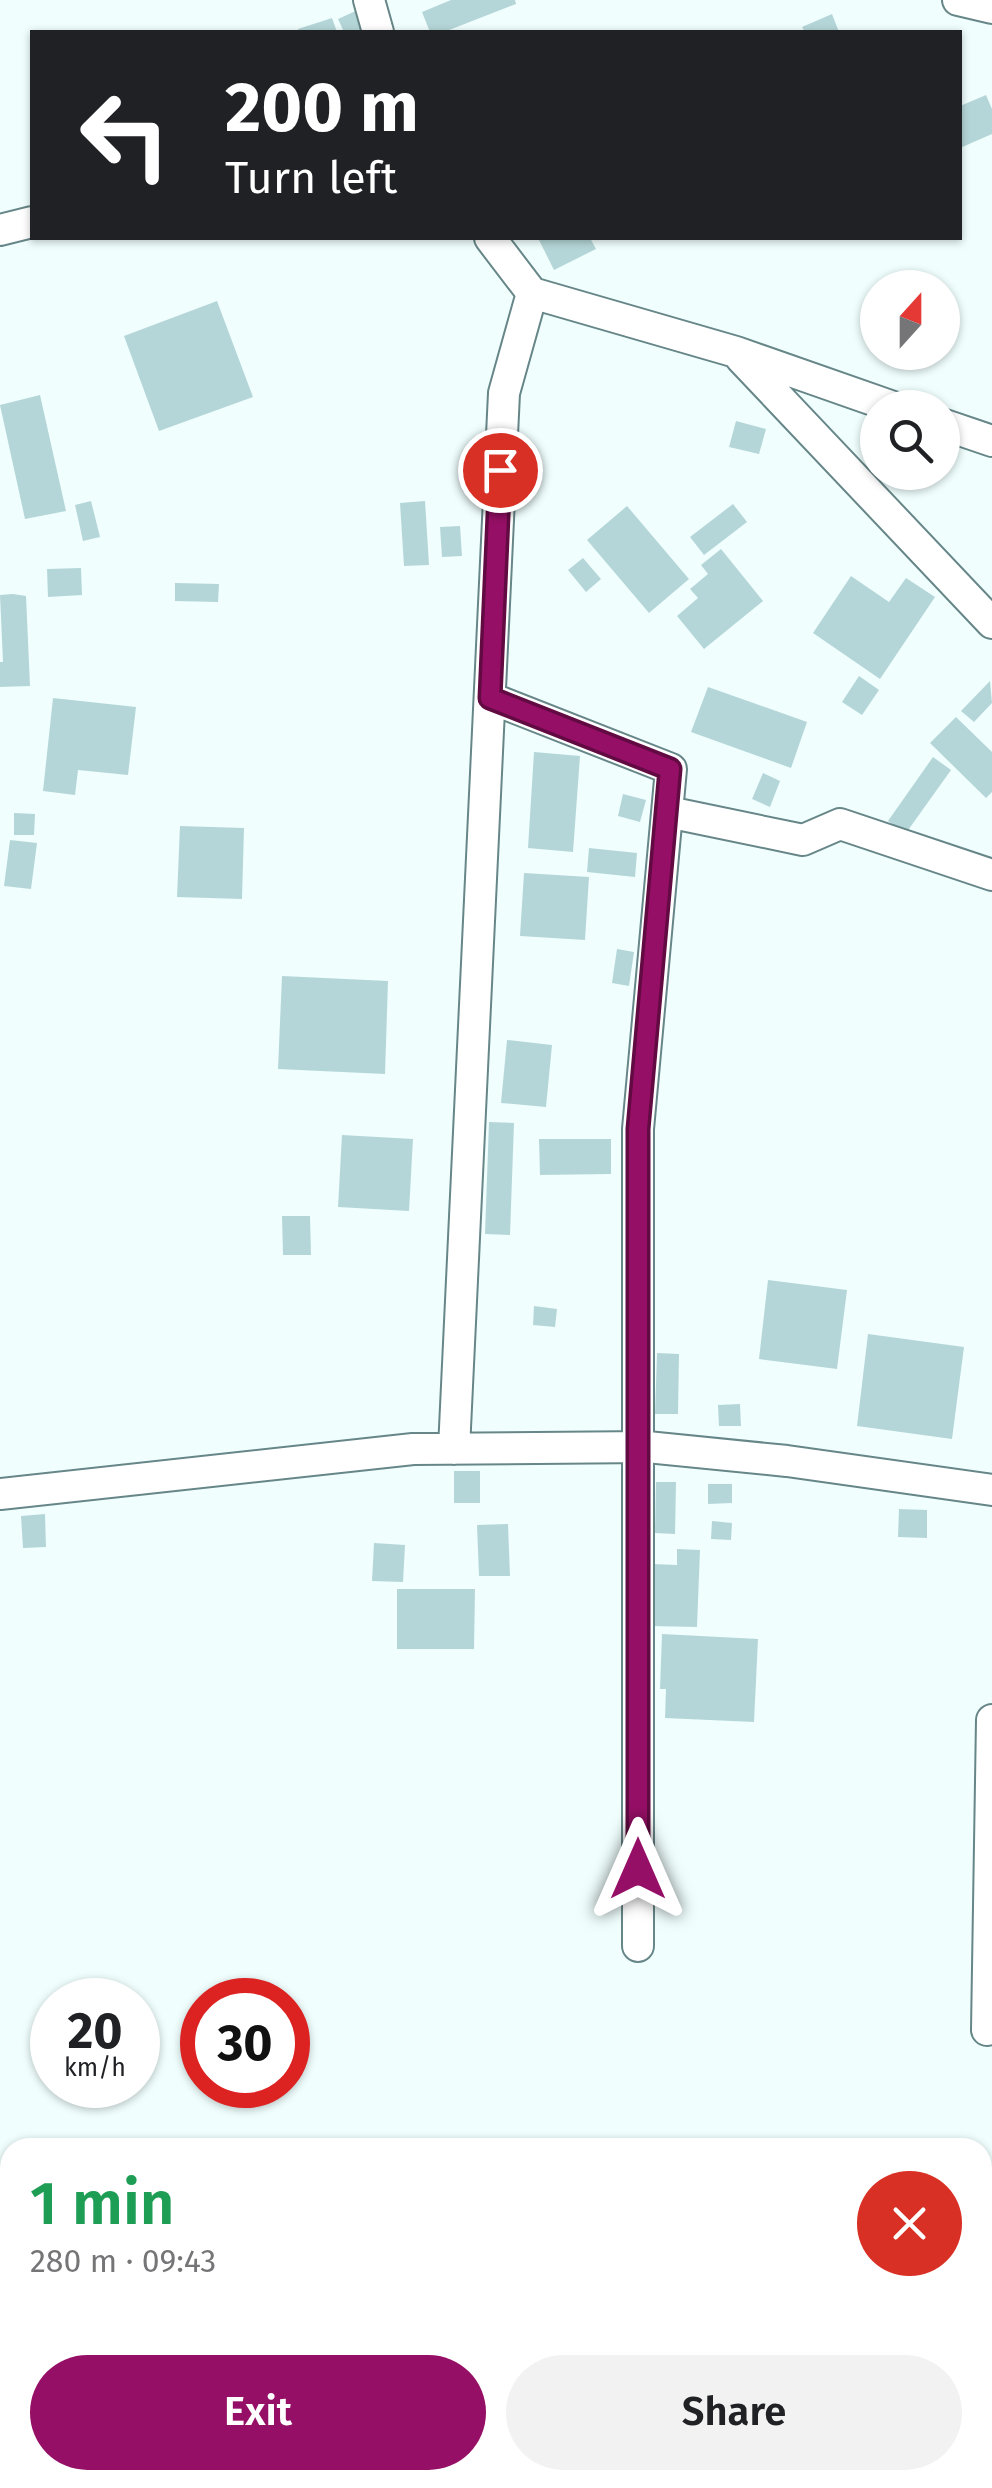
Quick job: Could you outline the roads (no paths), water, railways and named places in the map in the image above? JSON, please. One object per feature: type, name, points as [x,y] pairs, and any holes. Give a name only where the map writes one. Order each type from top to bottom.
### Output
[{"type":"street","points":[[368,0],[377,30]]},
{"type":"street","points":[[958,0],[992,8]]},
{"type":"street","points":[[0,230],[30,222]]},
{"type":"street","points":[[492,240],[532,293],[736,352],[860,395]]},
{"type":"street","points":[[454,1448],[504,394],[532,293]]},
{"type":"street","points":[[736,352],[992,623]]},
{"type":"street","points":[[960,430],[992,441]]},
{"type":"street","points":[[490,698],[670,769],[638,1129],[638,1946]]},
{"type":"street","points":[[668,812],[803,840],[840,824],[992,875]]},
{"type":"street","points":[[0,1494],[413,1449],[454,1448],[637,1448],[786,1460],[992,1490]]},
{"type":"street","points":[[987,2030],[992,1720]]}]
